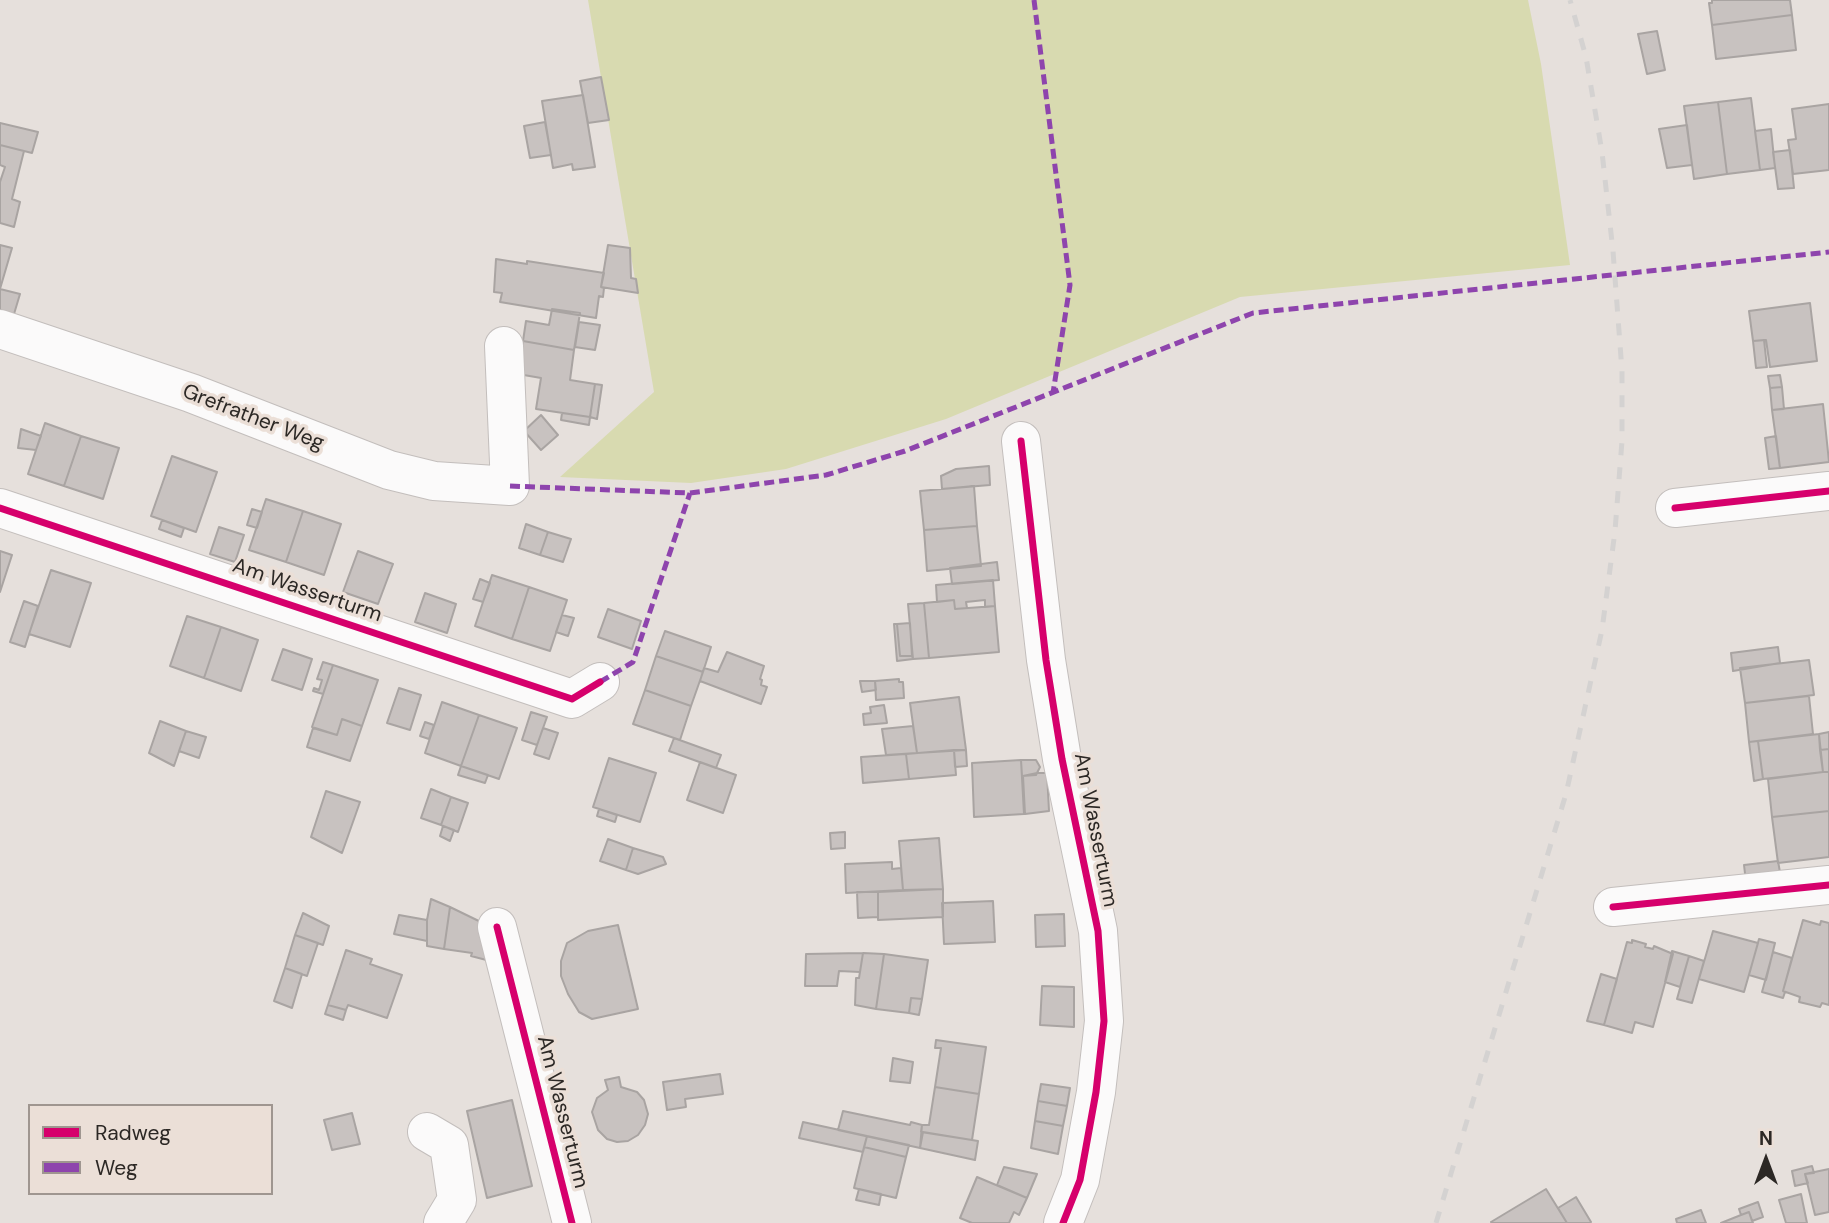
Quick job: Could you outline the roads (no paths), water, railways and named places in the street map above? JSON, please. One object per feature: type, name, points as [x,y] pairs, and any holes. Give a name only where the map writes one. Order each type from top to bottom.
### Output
[{"type":"street","name":"Grefrather Weg","points":[[0,329],[191,393],[389,470],[434,481],[510,486],[504,346]]},
{"type":"street","name":"Am Wasserturm","points":[[1021,441],[1046,660],[1062,759],[1098,931],[1104,1021],[1096,1093],[1080,1180],[1063,1223]]},
{"type":"street","points":[[1675,508],[1829,491]]},
{"type":"street","name":"Am Wasserturm","points":[[0,508],[572,699],[600,682]]},
{"type":"street","points":[[1614,907],[1829,886]]},
{"type":"street","name":"Am Wasserturm","points":[[497,927],[572,1223]]},
{"type":"street","points":[[427,1132],[449,1145],[457,1200],[443,1223]]},
{"type":"railway","points":[[1436,1223],[1566,794],[1602,630],[1615,531],[1622,441],[1622,371],[1613,251],[1602,152],[1586,57],[1570,0]]}]
